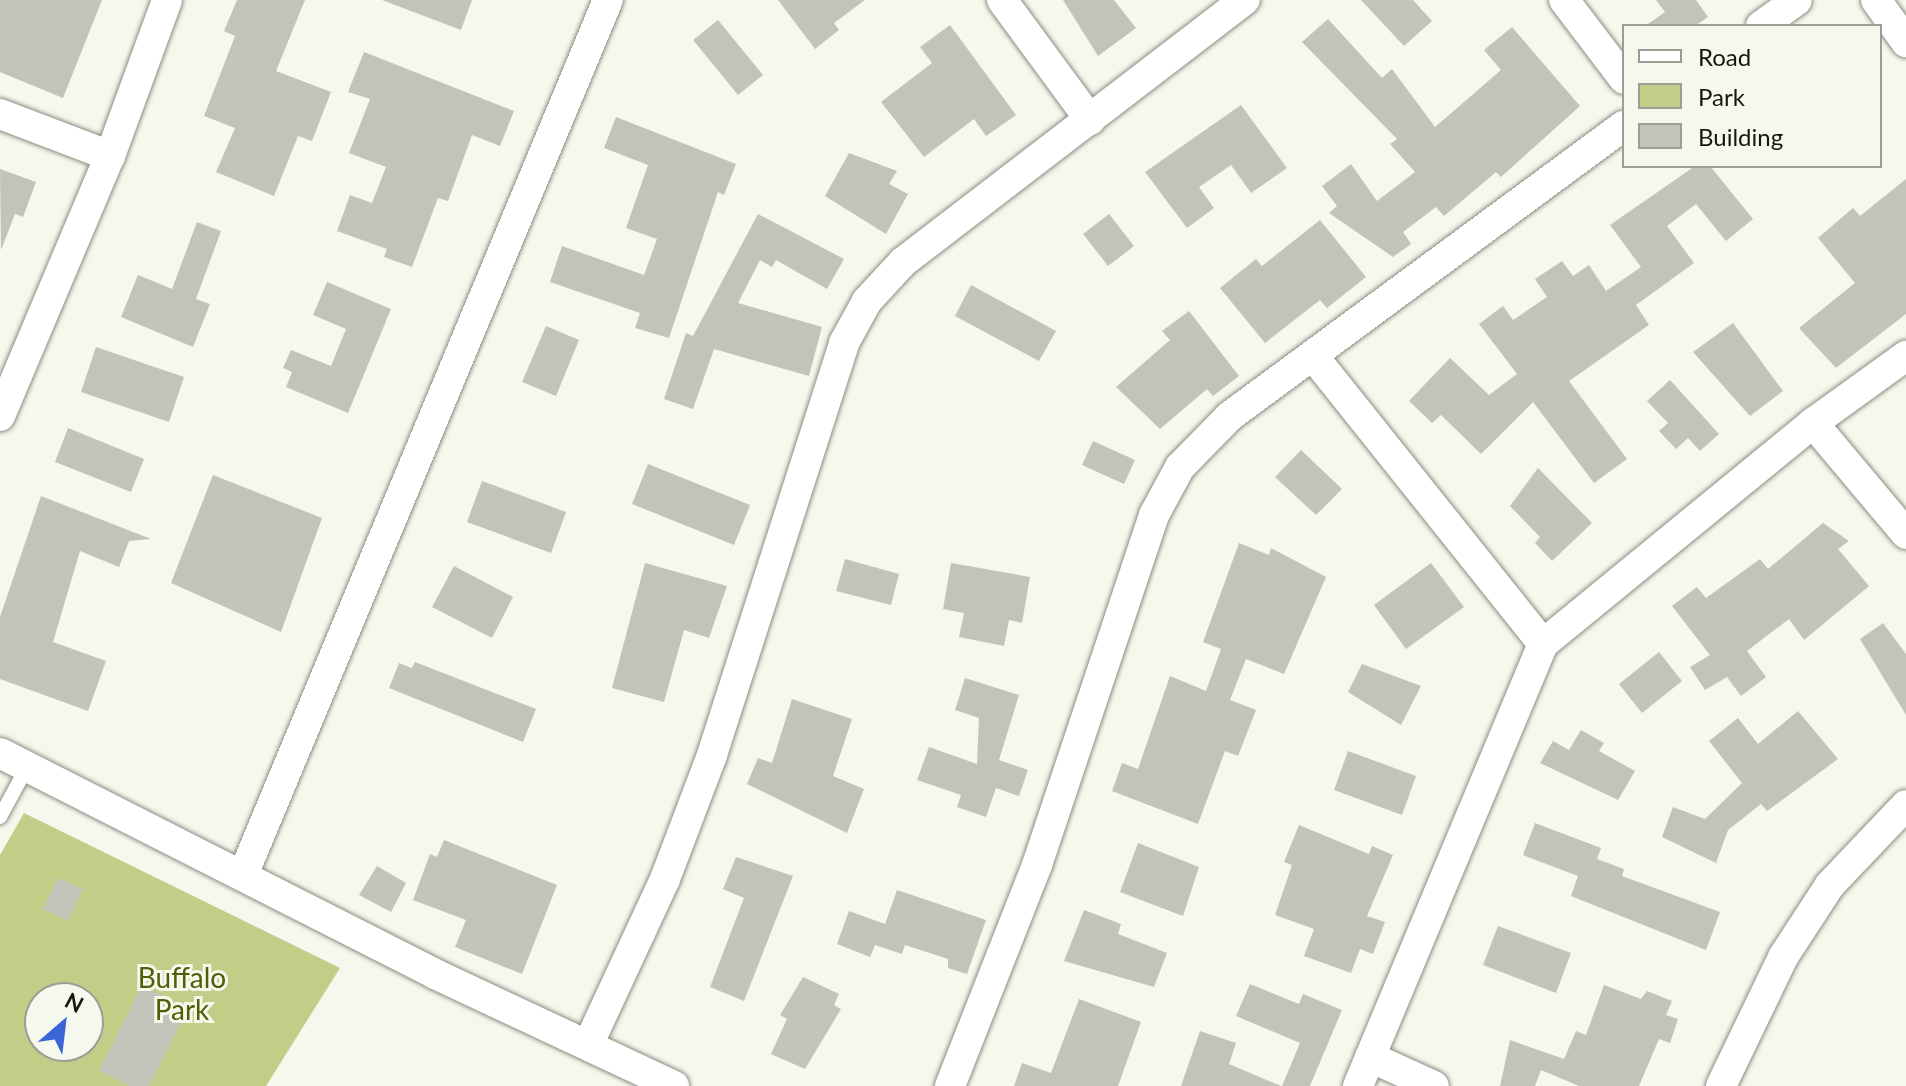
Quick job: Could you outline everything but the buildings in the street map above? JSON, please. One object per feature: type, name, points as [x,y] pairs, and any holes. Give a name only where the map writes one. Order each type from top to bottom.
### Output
[{"type":"street","points":[[0,416],[110,156],[167,0]]},
{"type":"street","points":[[1002,0],[1090,120]]},
{"type":"street","points":[[588,1045],[665,879],[712,755],[844,343],[867,301],[903,262],[1245,0]]},
{"type":"street","points":[[1564,0],[1622,76]]},
{"type":"street","points":[[1764,24],[1797,0]]},
{"type":"street","points":[[1876,0],[1906,42]]},
{"type":"street","points":[[243,875],[430,436],[602,1]]},
{"type":"street","points":[[0,114],[110,156]]},
{"type":"street","points":[[950,1086],[1037,865],[1154,515],[1180,467],[1230,416],[1622,127]]},
{"type":"street","points":[[1358,1086],[1543,644],[1813,423],[1906,356]]},
{"type":"street","points":[[1314,357],[1543,644]]},
{"type":"street","points":[[1813,423],[1906,534]]},
{"type":"street","points":[[0,753],[674,1086]]},
{"type":"street","points":[[1721,1086],[1783,957],[1830,885],[1906,805]]},
{"type":"street","points":[[1370,1057],[1434,1086]]},
{"type":"lane","points":[[0,817],[27,767]]},
{"type":"green space","name":"Buffalo Park","points":[[24,813],[340,968],[266,1086],[0,1086],[0,855]]}]
